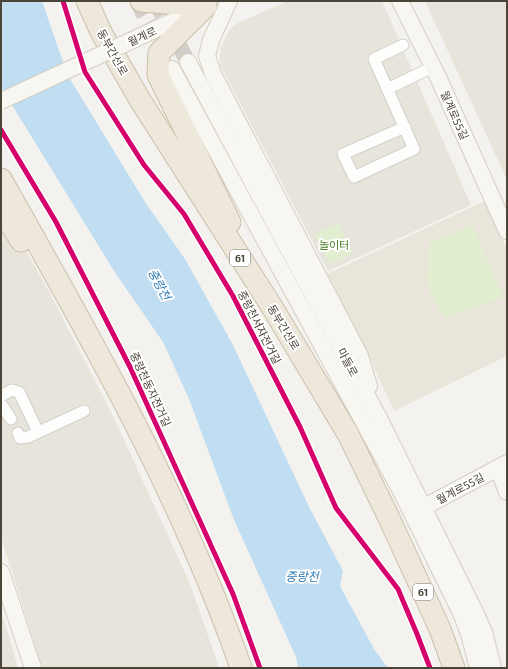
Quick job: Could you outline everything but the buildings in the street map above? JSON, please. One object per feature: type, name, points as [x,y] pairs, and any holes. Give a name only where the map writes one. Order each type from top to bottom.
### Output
[{"type":"highway","name":"동부간선로","points":[[87,1],[101,32],[120,67],[204,202],[272,307],[348,434],[389,518],[440,629],[454,668]]},
{"type":"highway","points":[[97,1],[131,70],[194,176],[204,202]]},
{"type":"highway","points":[[141,1],[212,3]]},
{"type":"highway","points":[[212,3],[159,53],[158,75],[272,307]]},
{"type":"highway","points":[[1,179],[110,373],[209,582],[241,668]]},
{"type":"highway","points":[[1,210],[84,340],[110,373]]},
{"type":"main road","points":[[229,1],[211,40],[207,56],[213,74],[360,356],[378,418]]},
{"type":"main road","name":"월계로55길","points":[[400,1],[433,67],[507,231]]},
{"type":"main road","name":"월계로","points":[[1,101],[212,3]]},
{"type":"main road","name":"마들로","points":[[188,62],[378,418],[461,613],[469,634],[478,668]]},
{"type":"main road","name":"마들로","points":[[172,69],[337,374],[417,510],[484,632],[493,668]]},
{"type":"main road","points":[[503,465],[507,492]]},
{"type":"main road","name":"월계로55길","points":[[417,510],[503,465]]},
{"type":"main road","points":[[1,572],[33,668]]},
{"type":"street","points":[[403,45],[374,59],[405,127],[414,149],[354,177],[343,154],[405,127]]},
{"type":"street","points":[[387,89],[433,67]]},
{"type":"street","points":[[1,396],[12,390],[19,392],[38,432]]},
{"type":"street","points":[[1,404],[10,419]]},
{"type":"street","points":[[18,433],[22,439],[84,411]]},
{"type":"shaded area","points":[[287,1],[382,1],[471,205],[328,271],[220,65],[220,49],[229,30],[236,24]]},
{"type":"shaded area","points":[[425,1],[507,1],[507,180]]},
{"type":"shaded area","points":[[485,201],[507,249],[507,356],[394,411],[368,354],[327,274]]},
{"type":"shaded area","points":[[1,205],[54,301],[114,418],[191,586],[219,668],[42,668],[1,537]]},
{"type":"shaded area","points":[[1,610],[4,620],[18,668],[1,668]]},
{"type":"green space","name":"놀이터","points":[[338,223],[353,253],[329,264],[315,234]]},
{"type":"green space","points":[[472,225],[503,297],[446,317],[433,298],[428,283],[427,275],[430,243]]},
{"type":"water","name":"중랑천","points":[[1,1],[42,1],[67,74],[145,202],[185,259],[233,345],[309,507],[343,571],[340,586],[374,649],[388,668],[298,668],[296,657],[234,520],[189,399],[163,342],[114,271],[1,87]]},
{"type":"tunnel","points":[[137,1],[167,58]]},
{"type":"tunnel","points":[[155,1],[188,62]]},
{"type":"cycle path","name":"중랑천서자전거길","points":[[63,1],[85,72],[144,165],[184,214],[233,296],[300,427],[336,508],[398,589],[430,668]]},
{"type":"cycle path","name":"중랑천동자전거길","points":[[1,130],[56,222],[130,367],[233,594],[260,668]]}]
